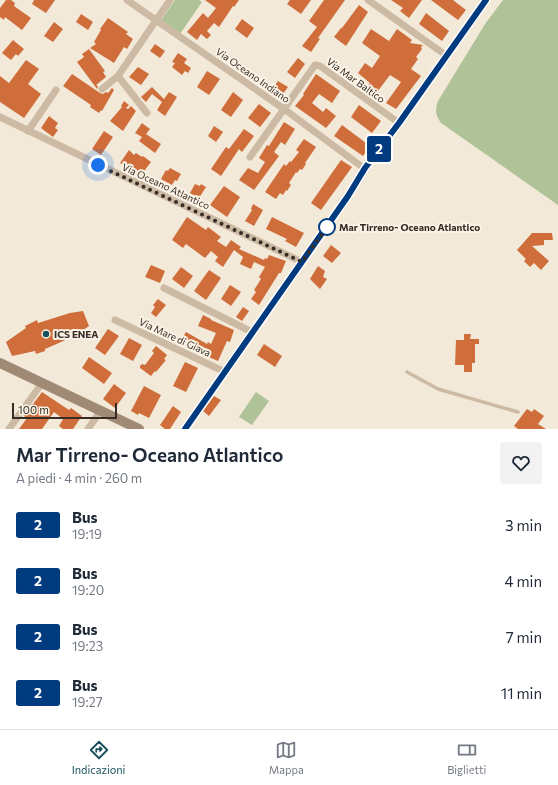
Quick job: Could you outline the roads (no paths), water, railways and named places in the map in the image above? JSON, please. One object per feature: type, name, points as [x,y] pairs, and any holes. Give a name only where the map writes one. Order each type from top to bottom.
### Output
[{"type":"street","name":"Via Oceano Indiano","points":[[128,0],[365,168]]},
{"type":"street","points":[[102,89],[118,76],[170,0]]},
{"type":"street","points":[[368,0],[447,56]]},
{"type":"street","points":[[185,429],[348,196],[365,168],[399,123],[486,0]]},
{"type":"street","name":"Via Mar Baltico","points":[[250,157],[315,65],[318,65],[399,123]]},
{"type":"street","points":[[118,76],[147,113]]},
{"type":"street","points":[[28,131],[56,90]]},
{"type":"street","name":"Via Oceano Atlantico","points":[[0,117],[302,262]]},
{"type":"street","points":[[164,288],[252,332]]},
{"type":"street","name":"Via Mare di Giava","points":[[115,320],[225,372]]},
{"type":"street","points":[[0,363],[139,429]]},
{"type":"street","points":[[9,429],[42,383]]},
{"type":"street","points":[[88,429],[101,410]]},
{"type":"lane","points":[[407,372],[438,389],[518,412]]},
{"type":"place","name":"Mar Tirreno- Oceano Atlantico","points":[[327,227]]},
{"type":"place","name":"ICS ENEA","points":[[46,334]]}]
